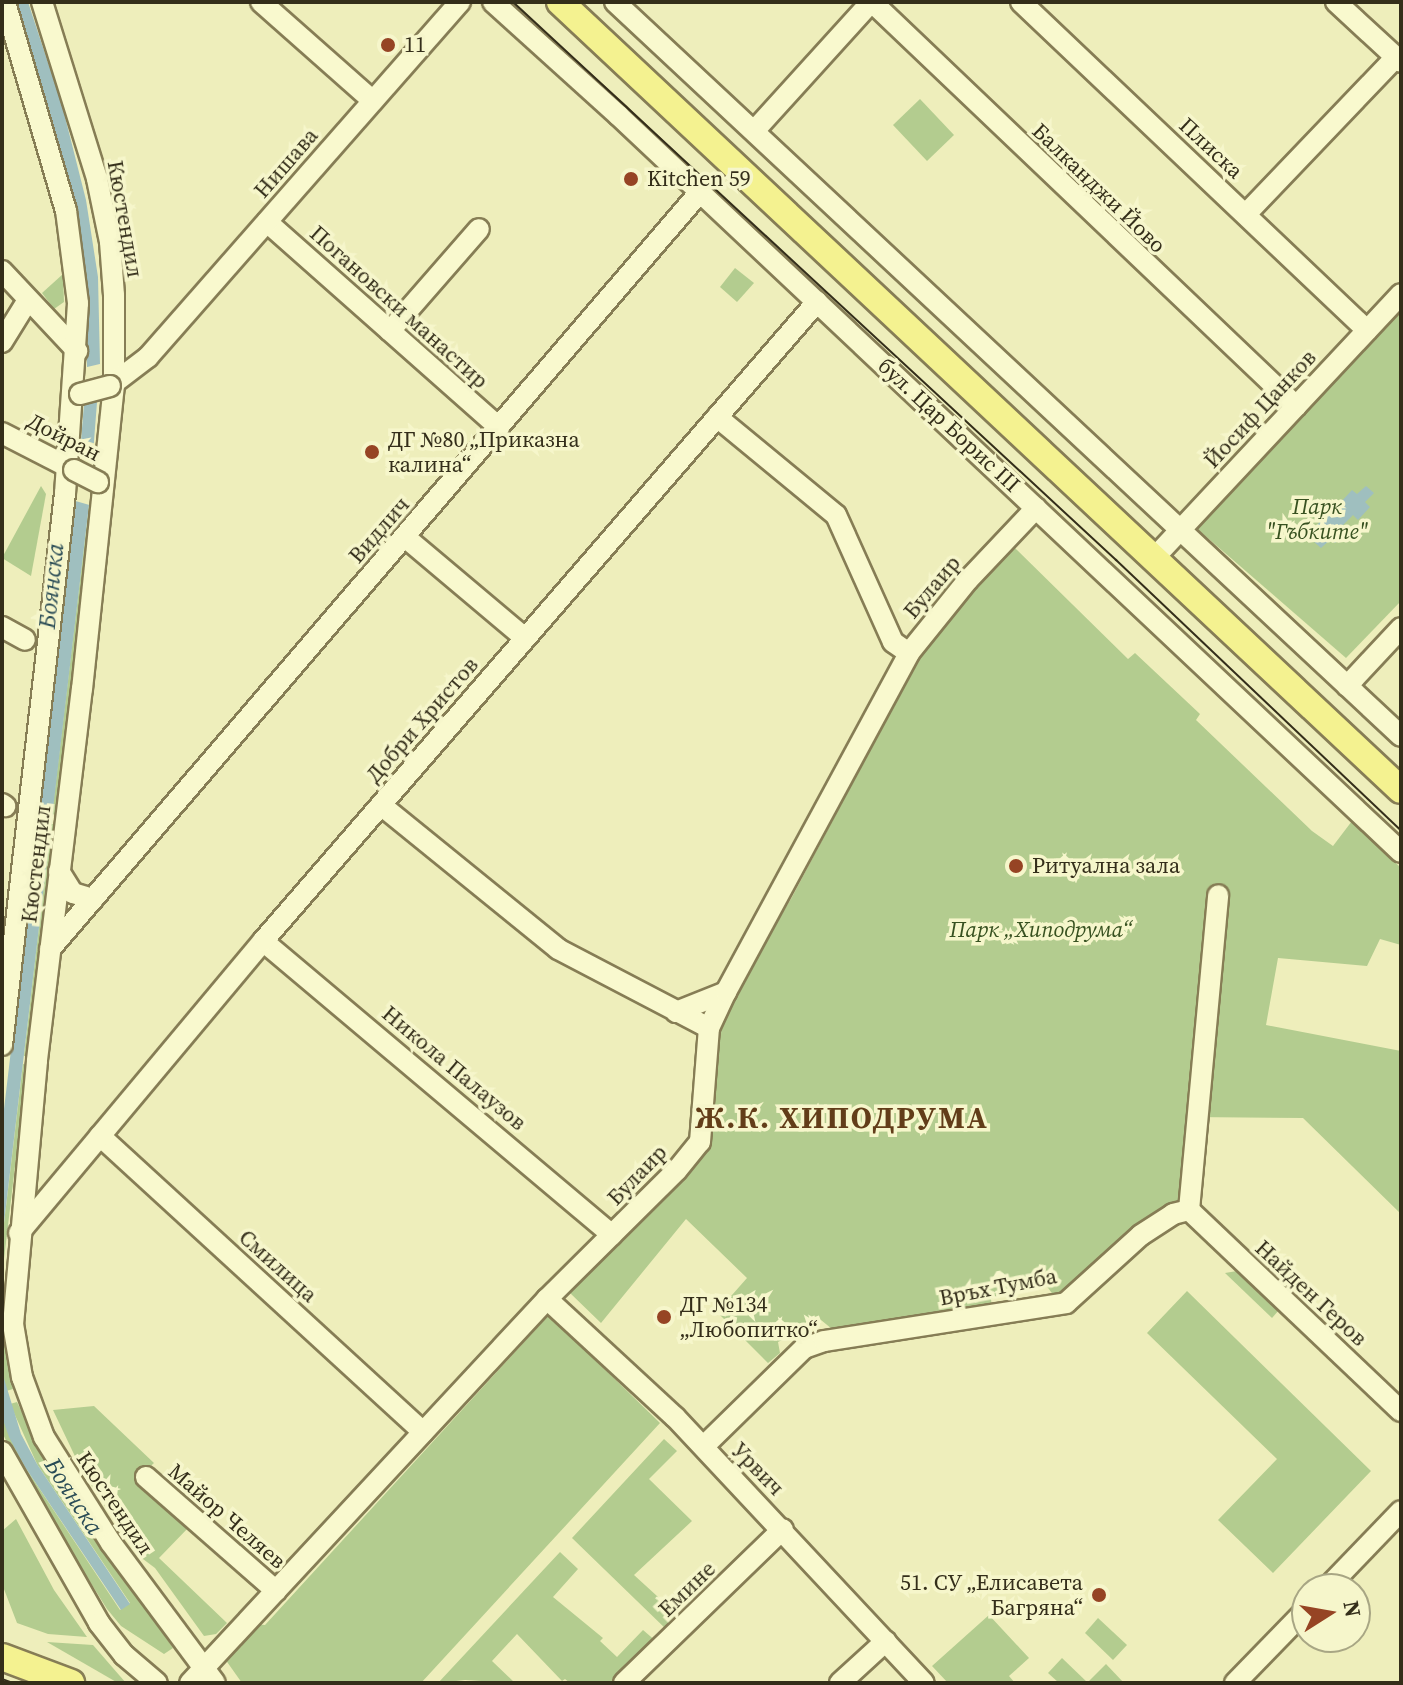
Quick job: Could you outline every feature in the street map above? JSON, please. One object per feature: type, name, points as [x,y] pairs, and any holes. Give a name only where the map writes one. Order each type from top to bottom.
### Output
[{"type":"main road","name":"бул. Цар Борис III","points":[[560,2],[1401,790]]},
{"type":"main road","points":[[2,1657],[71,1683]]},
{"type":"street","name":"Кюстендил","points":[[2,1045],[6,975],[71,468],[77,395],[76,278],[66,211],[5,2]]},
{"type":"street","name":"Кюстендил","points":[[42,2],[99,192],[113,268],[114,348],[19,1233],[13,1324],[22,1377],[40,1429],[111,1543],[203,1678]]},
{"type":"street","points":[[261,2],[373,101]]},
{"type":"street","name":"Нишава","points":[[77,395],[112,386],[148,357],[460,2]]},
{"type":"street","name":"бул. Цар Борис III","points":[[493,2],[700,192],[1401,852]]},
{"type":"street","points":[[615,2],[1401,736]]},
{"type":"street","points":[[755,130],[871,2]]},
{"type":"street","name":"Балканджи Йово","points":[[871,2],[1296,406]]},
{"type":"street","name":"Плиска","points":[[1021,2],[1367,330]]},
{"type":"street","points":[[1246,214],[1398,59],[1336,2]]},
{"type":"street","name":"Видлич","points":[[50,949],[700,192]]},
{"type":"street","name":"Погановски манастир","points":[[267,222],[499,427]]},
{"type":"street","points":[[390,331],[479,229]]},
{"type":"street","points":[[2,271],[77,351]]},
{"type":"street","name":"Йосиф Цанков","points":[[1155,557],[1401,294]]},
{"type":"street","points":[[2,342],[28,300]]},
{"type":"street","name":"Добри Христов","points":[[19,1233],[263,941],[817,302]]},
{"type":"street","points":[[114,348],[126,360],[148,357]]},
{"type":"street","points":[[717,417],[836,515],[893,642],[909,653]]},
{"type":"street","name":"Дойран","points":[[2,433],[101,483]]},
{"type":"street","name":"Булаир","points":[[203,1678],[276,1591],[423,1432],[547,1299],[677,1170],[700,1142],[709,1028],[726,992],[909,653],[968,580],[1036,508]]},
{"type":"street","points":[[405,537],[525,638]]},
{"type":"street","points":[[2,627],[25,640]]},
{"type":"street","points":[[1347,686],[1401,628]]},
{"type":"street","points":[[381,805],[558,949],[709,1028]]},
{"type":"street","points":[[59,871],[73,893],[93,899]]},
{"type":"street","points":[[1189,1210],[1218,895]]},
{"type":"street","name":"Никола Палаузов","points":[[263,941],[612,1235]]},
{"type":"street","points":[[676,1012],[726,992]]},
{"type":"street","name":"Смилица","points":[[100,1136],[423,1432]]},
{"type":"street","points":[[26,1168],[41,1180],[51,1181],[69,1173]]},
{"type":"street","name":"Найден Геров","points":[[1189,1210],[1401,1411]]},
{"type":"street","name":"Връх Тумба","points":[[704,1446],[804,1348],[824,1341],[1066,1303],[1141,1235],[1173,1214],[1189,1210]]},
{"type":"street","name":"Урвич","points":[[547,1299],[704,1446],[924,1683]]},
{"type":"street","points":[[2,1453],[99,1623],[124,1655],[157,1683]]},
{"type":"street","name":"Майор Челяев","points":[[146,1477],[276,1591]]},
{"type":"street","points":[[1341,1573],[1401,1511]]},
{"type":"street","name":"Емине","points":[[624,1683],[783,1529]]},
{"type":"street","points":[[1235,1683],[1291,1625]]},
{"type":"street","points":[[840,1683],[886,1641]]},
{"type":"green space","points":[[920,99],[954,135],[927,161],[893,125]]},
{"type":"green space","points":[[735,268],[754,283],[737,302],[720,287]]},
{"type":"green space","points":[[63,274],[64,302],[54,309],[42,293]]},
{"type":"green space","name":"Парк \"Гъбките\"","points":[[1401,309],[1401,601],[1346,658],[1195,527]]},
{"type":"green space","points":[[41,486],[46,494],[31,576],[2,558]]},
{"type":"green space","points":[[73,501],[76,502],[39,813],[35,812]]},
{"type":"green space","points":[[89,505],[93,506],[56,815],[52,814]]},
{"type":"green space","name":"Парк „Хиподрума“","points":[[1012,545],[1128,659],[1135,653],[1200,714],[1196,720],[1312,831],[1333,846],[1352,821],[1401,868],[1401,945],[1380,939],[1367,966],[1278,958],[1266,1025],[1401,1051],[1401,1214],[1303,1118],[1191,1117],[1183,1204],[1063,1294],[1054,1296],[1043,1281],[991,1299],[992,1309],[832,1329],[821,1320],[778,1342],[780,1353],[768,1363],[717,1312],[747,1278],[686,1219],[601,1323],[570,1293],[705,1145],[715,1040],[736,988],[791,899],[933,631]]},
{"type":"green space","points":[[51,824],[55,824],[28,1056],[24,1056]]},
{"type":"green space","points":[[23,1064],[27,1065],[2,1276],[2,1240]]},
{"type":"green space","points":[[1237,1271],[1279,1310],[1272,1318],[1225,1273]]},
{"type":"green space","points":[[1187,1291],[1371,1471],[1273,1573],[1218,1520],[1277,1459],[1147,1333]]},
{"type":"green space","points":[[549,1315],[660,1423],[421,1683],[242,1683],[225,1659],[254,1624],[265,1625]]},
{"type":"green space","points":[[2,1325],[13,1389],[6,1391],[2,1372]]},
{"type":"green space","points":[[17,1402],[50,1470],[173,1648],[164,1654],[121,1626],[107,1609],[19,1468],[2,1432],[2,1417],[25,1467],[120,1610],[130,1603],[37,1464],[10,1404]]},
{"type":"green space","points":[[94,1406],[154,1463],[139,1477],[190,1526],[159,1558],[227,1623],[216,1634],[204,1636],[155,1568],[139,1556],[125,1537],[81,1469],[53,1410]]},
{"type":"green space","points":[[664,1439],[677,1451],[649,1479],[692,1521],[634,1575],[680,1617],[668,1631],[572,1538]]},
{"type":"green space","points":[[16,1519],[54,1590],[87,1637],[48,1634],[17,1623],[2,1584],[2,1531]]},
{"type":"green space","points":[[560,1552],[578,1569],[553,1597],[603,1638],[600,1641],[617,1657],[643,1630],[657,1642],[615,1683],[570,1683],[565,1679],[562,1681],[517,1634],[492,1661],[515,1683],[465,1680],[438,1683]]},
{"type":"green space","points":[[989,1615],[1029,1658],[1009,1676],[1015,1683],[948,1683],[932,1666]]},
{"type":"green space","points":[[1098,1618],[1127,1645],[1113,1660],[1085,1633]]},
{"type":"green space","points":[[47,1642],[93,1645],[126,1683],[118,1683]]},
{"type":"green space","points":[[1062,1658],[1088,1683],[1059,1683],[1048,1673]]},
{"type":"green space","points":[[1106,1664],[1124,1683],[1089,1681]]},
{"type":"water","points":[[15,2],[28,2],[62,105],[86,200],[98,277],[100,364],[89,505],[2,1240],[2,1126],[76,502],[87,367],[82,244],[49,109]]},
{"type":"water","points":[[1366,486],[1374,493],[1365,502],[1370,507],[1358,520],[1353,515],[1342,526],[1347,531],[1335,543],[1331,539],[1321,548],[1313,541],[1322,532],[1316,526],[1330,511],[1335,516],[1343,507],[1340,503],[1352,490],[1357,494]]},
{"type":"water","points":[[2,1372],[21,1434],[37,1464],[130,1604],[121,1610],[25,1467],[9,1437],[2,1417]]},
{"type":"pier","points":[[104,363],[103,396],[81,402],[83,368]]},
{"type":"pier","points":[[78,438],[99,445],[93,506],[72,500]]},
{"type":"tram line","points":[[513,2],[1116,560],[1401,830]]},
{"type":"tram line","points":[[2,1679],[13,1683]]},
{"type":"place","name":"11","points":[[388,45]]},
{"type":"place","name":"Kitchen 59","points":[[631,179]]},
{"type":"place","name":"ДГ №80 „Приказна калина“","points":[[372,452]]},
{"type":"place","name":"Ритуална зала","points":[[1016,866]]},
{"type":"place","name":"ДГ №134 „Любопитко“","points":[[664,1317]]},
{"type":"place","name":"51. СУ „Елисавета Багряна“","points":[[1099,1595]]},
{"type":"district","name":"Ж.К. ХИПОДРУМА","points":[[842,1118]]},
{"type":"water label","name":"Боянска","points":[[51,586]]},
{"type":"water label","name":"Боянска","points":[[74,1496]]}]
